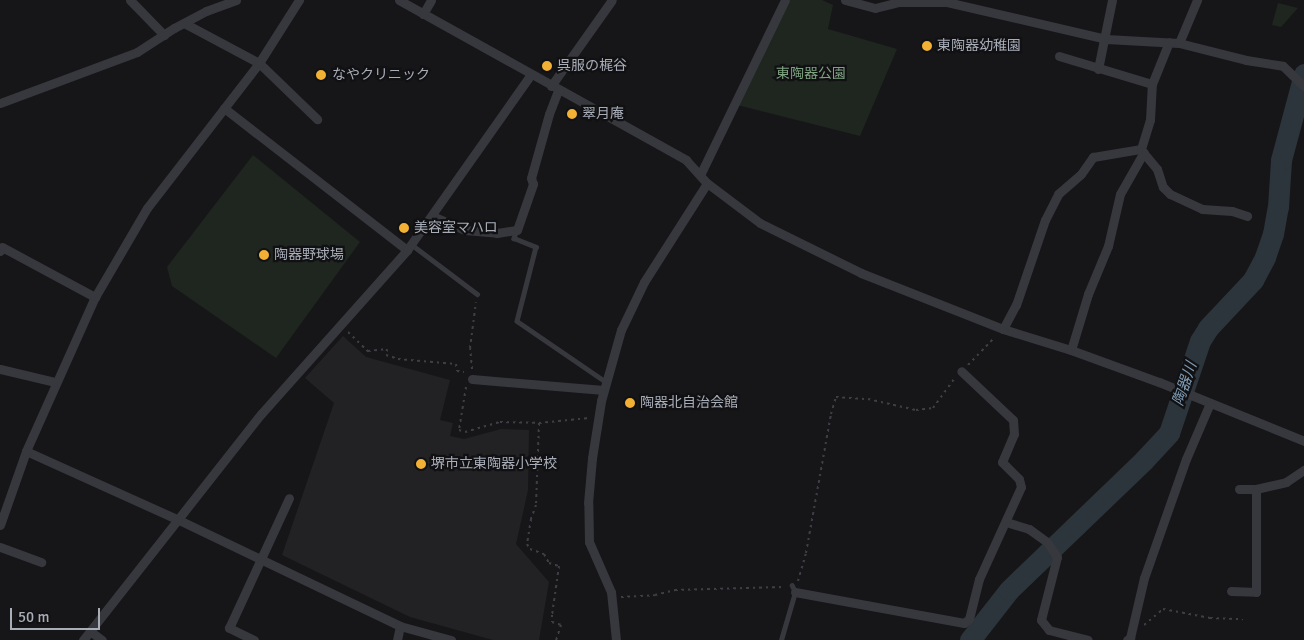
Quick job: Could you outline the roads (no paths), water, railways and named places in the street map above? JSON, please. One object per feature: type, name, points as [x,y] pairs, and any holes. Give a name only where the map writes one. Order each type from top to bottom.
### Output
[{"type":"street","points":[[130,0],[164,35]]},
{"type":"street","points":[[0,102],[137,52],[206,11],[236,0]]},
{"type":"street","points":[[0,524],[26,452],[55,382],[95,297],[147,208],[259,63],[298,0]]},
{"type":"street","points":[[399,0],[686,160],[700,173],[707,183],[760,222],[862,273],[1002,329],[1071,350],[1159,382],[1304,441]]},
{"type":"street","points":[[423,14],[431,0]]},
{"type":"street","points":[[432,216],[464,230],[497,233],[517,230],[533,184],[531,178],[555,88],[612,0]]},
{"type":"street","points":[[700,173],[784,0]]},
{"type":"street","points":[[845,0],[862,2],[875,8],[899,2],[947,2],[1106,39],[1179,43],[1246,60],[1283,66],[1300,83]]},
{"type":"street","points":[[1098,69],[1106,39],[1112,0]]},
{"type":"street","points":[[1179,43],[1197,0]]},
{"type":"street","points":[[184,23],[259,63],[317,119]]},
{"type":"street","points":[[1071,350],[1088,294],[1108,246],[1120,194],[1143,151],[1150,120],[1152,84],[1169,42]]},
{"type":"street","points":[[1059,56],[1152,84]]},
{"type":"street","points":[[83,640],[180,520],[261,414],[409,247],[532,74]]},
{"type":"street","points":[[224,108],[409,247]]},
{"type":"street","points":[[1143,151],[1157,169],[1163,187],[1170,194],[1202,209],[1232,211],[1247,216]]},
{"type":"street","points":[[1002,329],[1016,305],[1045,220],[1058,194],[1081,174],[1093,157],[1143,151]]},
{"type":"street","points":[[616,640],[612,598],[589,542],[590,485],[598,418],[621,330],[644,282],[707,183]]},
{"type":"street","points":[[0,251],[2,247],[95,297]]},
{"type":"street","points":[[0,369],[55,382]]},
{"type":"street","points":[[793,589],[964,623],[969,619],[979,579],[1021,487],[1019,479],[1002,462],[1014,434],[1013,420],[961,371]]},
{"type":"street","points":[[472,379],[605,386]]},
{"type":"street","points":[[1127,640],[1144,578],[1186,459],[1210,403]]},
{"type":"street","points":[[26,452],[180,520],[400,626],[451,640]]},
{"type":"street","points":[[1239,489],[1256,489],[1286,482],[1304,470]]},
{"type":"street","points":[[1231,591],[1256,592],[1256,489]]},
{"type":"street","points":[[254,640],[229,628],[288,498]]},
{"type":"street","points":[[1006,522],[1029,529],[1047,542],[1055,551],[1057,557],[1041,620],[1049,630],[1088,640]]},
{"type":"street","points":[[0,547],[41,562]]},
{"type":"street","points":[[397,640],[400,626]]},
{"type":"street","points":[[90,631],[102,640]]},
{"type":"lane","points":[[517,230],[514,238],[536,247],[517,321],[605,386]]},
{"type":"lane","points":[[409,247],[478,294]]},
{"type":"lane","points":[[781,640],[793,589]]},
{"type":"waterway","name":"陶器川","points":[[970,640],[1009,590],[1144,460],[1169,433],[1200,341],[1208,328],[1253,280],[1265,257],[1273,234],[1278,207],[1281,160],[1304,74]]},
{"type":"place","name":"東陶器幼稚園","points":[[927,46]]},
{"type":"place","name":"呉服の梶谷","points":[[547,66]]},
{"type":"place","name":"なやクリニック","points":[[321,75]]},
{"type":"place","name":"翠月庵","points":[[572,114]]},
{"type":"place","name":"美容室マハロ","points":[[404,228]]},
{"type":"place","name":"陶器野球場","points":[[264,255]]},
{"type":"place","name":"陶器北自治会館","points":[[630,403]]},
{"type":"place","name":"堺市立東陶器小学校","points":[[421,464]]},
{"type":"park label","name":"東陶器公園","points":[[811,74]]}]
